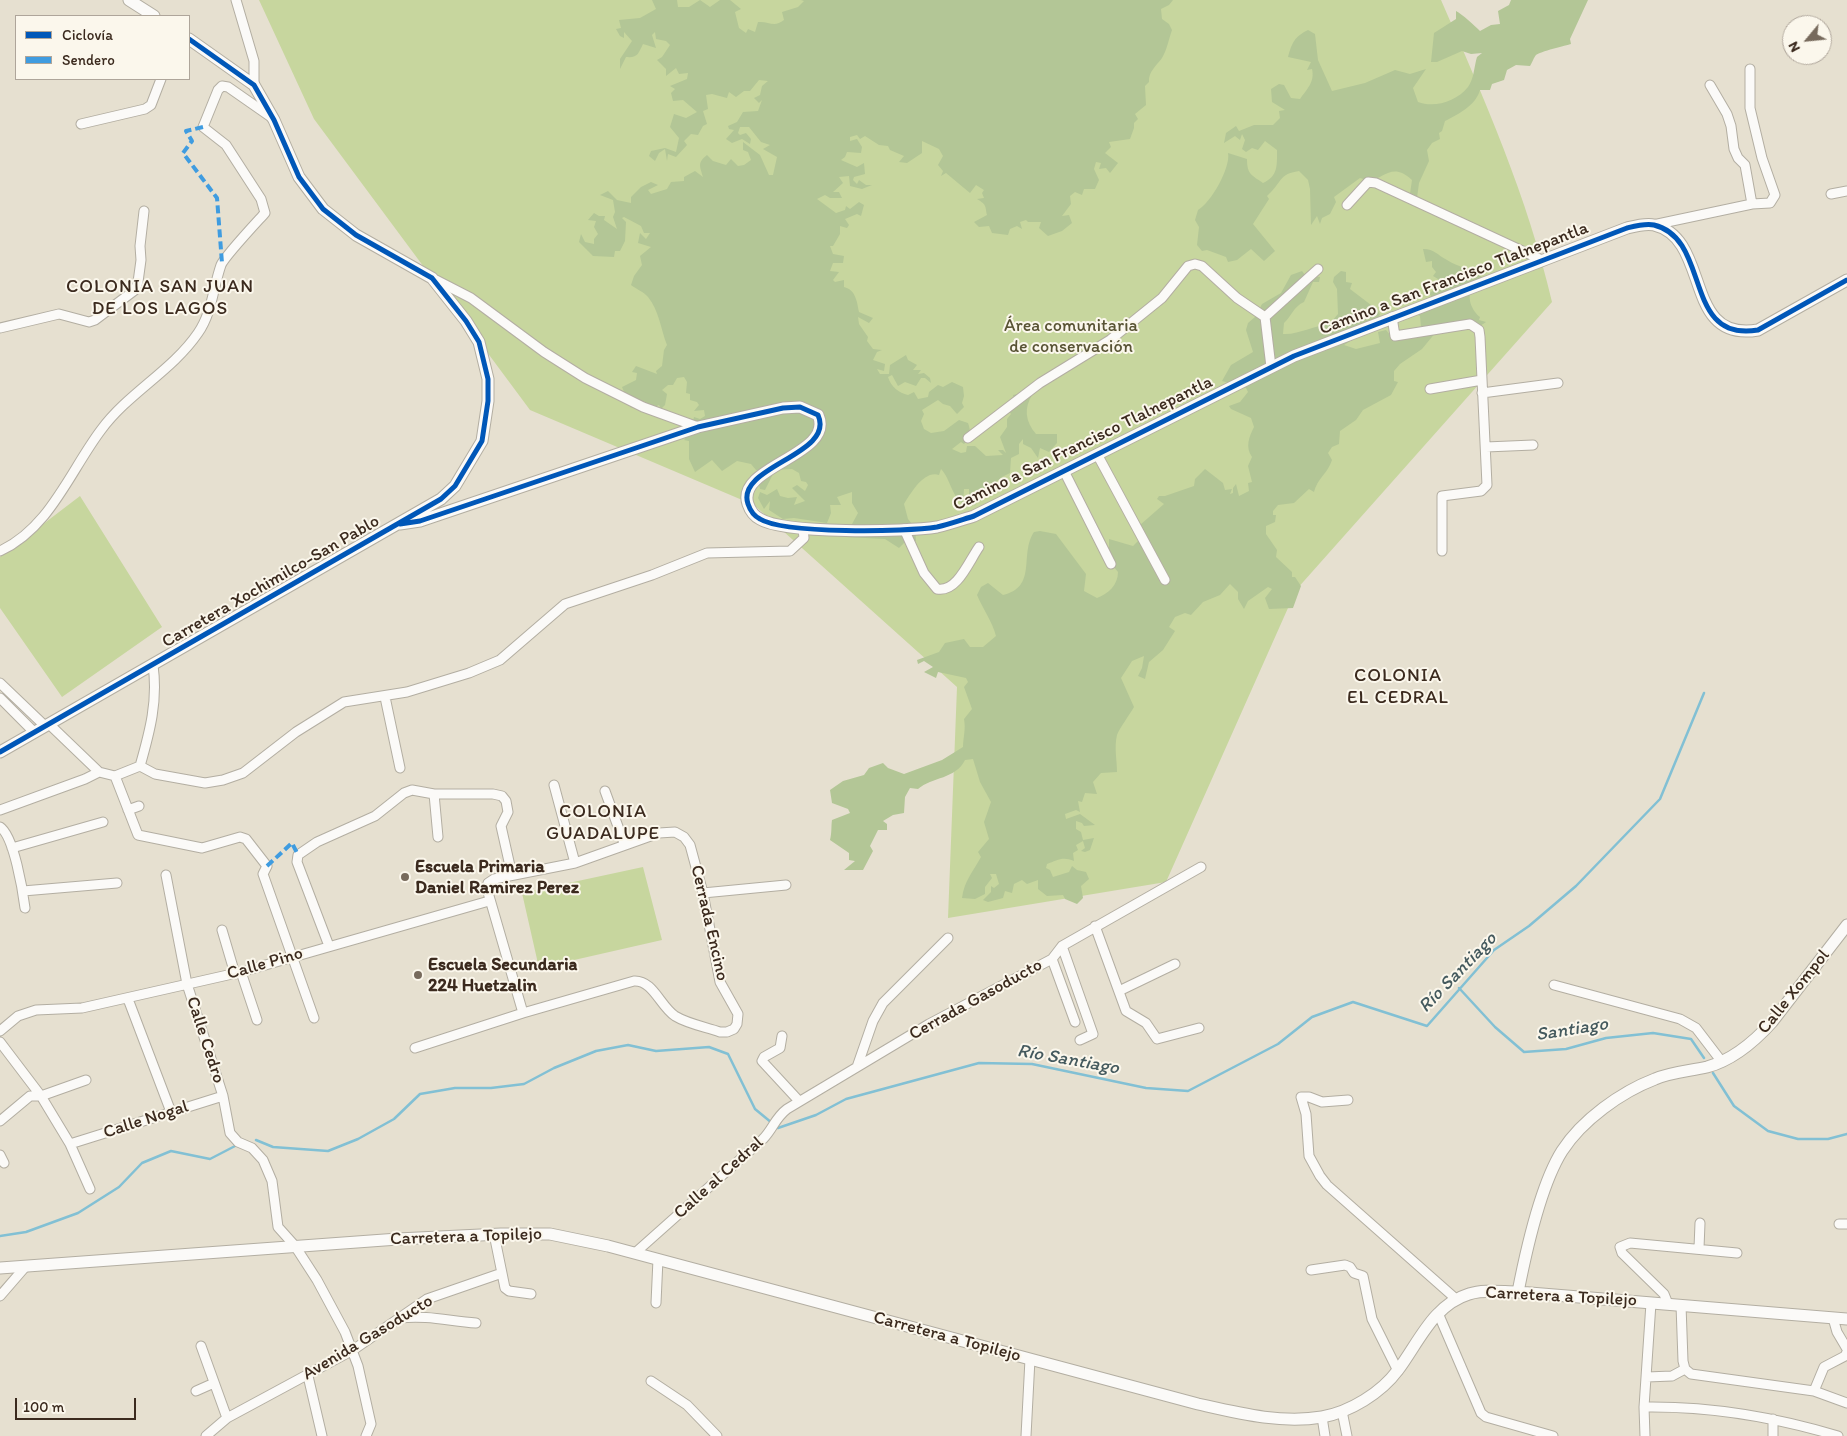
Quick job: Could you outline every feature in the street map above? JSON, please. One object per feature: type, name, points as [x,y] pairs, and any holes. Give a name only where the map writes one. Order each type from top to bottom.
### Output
[{"type":"street","points":[[129,0],[152,15]]},
{"type":"street","points":[[236,0],[254,61],[254,85]]},
{"type":"street","points":[[190,40],[254,85],[274,120],[298,177],[323,209],[356,235],[471,298],[544,352],[585,378],[643,407],[698,427]]},
{"type":"street","points":[[1653,225],[1752,204],[1770,203],[1775,195],[1762,158],[1750,108],[1750,69]]},
{"type":"street","points":[[81,124],[145,109],[151,105],[161,80]]},
{"type":"street","points":[[1710,85],[1731,126],[1734,149],[1738,158],[1745,165],[1752,204]]},
{"type":"street","points":[[0,551],[24,536],[40,520],[58,497],[106,424],[198,333],[209,310],[222,263],[265,213],[262,199],[226,145],[204,127],[218,90],[222,86],[228,87],[274,120]]},
{"type":"street","points":[[1346,205],[1368,182],[1376,183],[1542,260]]},
{"type":"street","points":[[1831,194],[1847,191]]},
{"type":"street","points":[[0,328],[59,314],[88,322],[128,295],[134,290],[138,282],[144,211]]},
{"type":"street","points":[[1653,225],[1669,232],[1686,249],[1701,295],[1712,316],[1720,323],[1743,332],[1758,330],[1847,280]]},
{"type":"street","name":"Camino a San Francisco Tlalnepantla","points":[[400,524],[420,520],[698,427],[783,408],[800,407],[818,415],[821,428],[818,436],[808,445],[755,481],[748,490],[746,496],[749,506],[759,519],[767,523],[803,529],[904,529],[943,526],[974,516],[1294,356],[1627,228],[1653,225]]},
{"type":"street","points":[[968,438],[1040,383],[1110,340],[1162,298],[1188,266],[1195,264],[1202,266],[1237,298],[1265,317],[1271,367]]},
{"type":"street","points":[[1265,317],[1318,269]]},
{"type":"street","name":"Carretera Xochimilco-San Pablo","points":[[0,752],[441,500],[454,486],[482,441],[486,422],[488,379],[479,342],[466,320],[432,278]]},
{"type":"street","points":[[1392,317],[1395,336],[1470,324],[1475,326],[1480,337],[1486,447],[1486,488],[1481,491],[1442,496],[1440,502],[1442,551]]},
{"type":"street","points":[[1430,389],[1482,380]]},
{"type":"street","points":[[1482,393],[1558,383]]},
{"type":"street","points":[[1486,447],[1533,445]]},
{"type":"street","points":[[1097,454],[1165,580]]},
{"type":"street","points":[[1064,471],[1111,564]]},
{"type":"street","points":[[0,683],[99,772],[115,776],[140,766],[155,774],[205,784],[243,773],[296,732],[344,702],[386,697],[460,676],[500,660],[565,604],[652,575],[707,553],[790,550],[804,538],[803,529]]},
{"type":"street","points":[[904,529],[924,573],[938,589],[943,590],[954,585],[979,547]]},
{"type":"street","points":[[140,766],[153,720],[156,699],[153,665]]},
{"type":"street","points":[[386,697],[400,768]]},
{"type":"street","points":[[2,701],[34,732]]},
{"type":"street","points":[[0,810],[42,793],[85,779],[99,772]]},
{"type":"street","points":[[115,776],[134,828],[142,837],[202,848],[240,837],[246,839],[267,866],[263,874],[294,956],[314,1018]]},
{"type":"street","points":[[554,785],[574,863]]},
{"type":"street","points":[[329,946],[297,862],[298,855],[317,842],[375,816],[404,793],[412,790],[434,794],[493,794],[502,796],[506,801],[508,812],[501,826],[512,875]]},
{"type":"street","points":[[415,1048],[523,1013],[489,901],[488,883],[494,879],[574,863],[624,844],[605,791]]},
{"type":"street","points":[[434,794],[438,837]]},
{"type":"street","points":[[128,810],[139,806]]},
{"type":"street","points":[[12,848],[104,822]]},
{"type":"street","points":[[0,827],[4,830],[12,848],[25,908]]},
{"type":"street","name":"Cerrada Encino","points":[[523,1013],[634,981],[641,981],[673,1015],[727,1032],[734,1029],[738,1024],[738,1014],[720,982],[703,893],[690,846],[684,837],[675,832],[659,832],[624,844]]},
{"type":"street","name":"Cerrada Gasoducto","points":[[799,1101],[929,1024],[1052,958],[1062,946],[1201,867]]},
{"type":"street","name":"Calle Cedro","points":[[166,875],[187,984],[223,1096],[230,1134],[233,1138],[252,1148],[263,1160],[272,1181],[276,1222],[295,1246],[333,1307],[353,1350],[371,1424],[366,1436]]},
{"type":"street","points":[[23,892],[117,883]]},
{"type":"street","points":[[703,893],[786,885]]},
{"type":"street","name":"Calle Pino","points":[[0,1031],[18,1016],[36,1010],[68,1009],[128,999],[238,973],[489,901]]},
{"type":"street","name":"Calle Xompol","points":[[1518,1292],[1548,1184],[1563,1150],[1574,1136],[1588,1122],[1619,1098],[1644,1084],[1668,1075],[1722,1062],[1758,1037],[1772,1022],[1847,925]]},
{"type":"street","points":[[1095,926],[1126,1011],[1146,1023],[1157,1039],[1199,1028]]},
{"type":"street","points":[[222,930],[257,1020]]},
{"type":"street","points":[[857,1067],[873,1021],[883,1003],[948,938]]},
{"type":"street","points":[[1062,946],[1093,1034],[1080,1040]]},
{"type":"street","points":[[1052,958],[1075,1022]]},
{"type":"street","points":[[1118,991],[1176,964]]},
{"type":"street","points":[[1554,985],[1680,1019],[1696,1028],[1722,1062]]},
{"type":"street","points":[[128,999],[171,1112]]},
{"type":"street","points":[[782,1036],[780,1048],[764,1057],[762,1061],[799,1101]]},
{"type":"street","points":[[0,1042],[41,1096],[70,1144],[90,1189]]},
{"type":"street","points":[[0,1121],[30,1096],[41,1096],[86,1080]]},
{"type":"street","name":"Calle Nogal","points":[[70,1144],[223,1096]]},
{"type":"street","points":[[1348,1100],[1322,1102],[1309,1097],[1301,1098],[1306,1114],[1309,1156],[1316,1170],[1327,1185],[1456,1299]]},
{"type":"street","name":"Calle al Cedral","points":[[635,1253],[770,1133],[779,1115],[799,1101]]},
{"type":"street","points":[[1699,1248],[1700,1223]]},
{"type":"street","points":[[494,1234],[505,1288],[509,1291],[531,1294]]},
{"type":"street","name":"Carretera a Topilejo","points":[[0,1268],[295,1246],[494,1234],[550,1234],[658,1259],[1198,1404],[1247,1415],[1291,1419],[1322,1417],[1342,1411],[1372,1395],[1398,1371],[1438,1313],[1456,1299],[1482,1291],[1518,1292],[1847,1319]]},
{"type":"street","points":[[1668,1304],[1664,1294],[1625,1257],[1620,1248],[1630,1243],[1737,1253]]},
{"type":"street","points":[[656,1303],[658,1259]]},
{"type":"street","points":[[1311,1270],[1345,1265],[1350,1267],[1356,1274],[1363,1276],[1372,1319],[1398,1371]]},
{"type":"street","points":[[0,1296],[26,1266]]},
{"type":"street","name":"Avenida Gasoducto","points":[[206,1436],[227,1418],[308,1376],[353,1350],[427,1299],[502,1273]]},
{"type":"street","points":[[1645,1436],[1644,1407],[1651,1303]]},
{"type":"street","points":[[1681,1305],[1682,1360],[1685,1369],[1691,1374],[1753,1381],[1814,1392],[1847,1403]]},
{"type":"street","points":[[1438,1313],[1481,1413],[1486,1417],[1553,1436]]},
{"type":"street","points":[[399,1318],[431,1316],[455,1322],[476,1323]]},
{"type":"street","points":[[1814,1392],[1824,1368],[1845,1356],[1847,1351],[1833,1318]]},
{"type":"street","points":[[201,1346],[227,1418]]},
{"type":"street","points":[[1026,1436],[1030,1359]]},
{"type":"street","points":[[1647,1376],[1672,1376],[1685,1369]]},
{"type":"street","points":[[308,1376],[322,1436]]},
{"type":"street","points":[[652,1381],[687,1405],[716,1436]]},
{"type":"street","points":[[196,1391],[214,1383]]},
{"type":"street","points":[[1644,1407],[1685,1406],[1773,1419],[1796,1423],[1838,1436]]},
{"type":"street","points":[[1342,1411],[1347,1436]]},
{"type":"street","points":[[1322,1417],[1325,1436]]},
{"type":"street","points":[[1773,1419],[1773,1436]]},
{"type":"green space","name":"Área comunitaria de conservación","points":[[259,0],[1441,0],[1489,111],[1518,187],[1531,225],[1552,302],[1296,590],[1166,882],[948,918],[957,687],[754,505],[530,410],[314,119]]},
{"type":"green space","points":[[652,0],[677,0],[678,7],[689,7],[700,0],[710,7],[720,0],[730,0],[741,9],[735,12],[739,28],[746,33],[748,29],[755,32],[758,22],[777,24],[784,20],[782,12],[798,7],[804,1],[801,0],[1173,0],[1169,5],[1161,9],[1162,19],[1169,24],[1172,30],[1164,55],[1151,72],[1149,82],[1145,86],[1146,105],[1135,114],[1138,119],[1134,123],[1130,139],[1109,142],[1111,147],[1105,153],[1118,163],[1110,173],[1106,168],[1099,169],[1101,163],[1096,162],[1094,169],[1099,180],[1095,189],[1084,189],[1082,195],[1075,192],[1070,196],[1071,204],[1062,216],[1069,215],[1072,223],[1062,231],[1048,236],[1039,228],[1041,222],[1028,222],[1026,220],[1020,222],[1022,229],[1017,226],[1010,229],[1008,235],[992,233],[989,226],[979,227],[974,222],[987,215],[985,206],[977,199],[984,198],[982,193],[984,190],[976,185],[970,193],[946,173],[941,176],[943,171],[938,165],[943,156],[939,149],[922,141],[922,153],[907,163],[899,162],[904,156],[890,150],[888,146],[879,145],[865,136],[860,139],[857,135],[850,137],[850,141],[857,139],[862,147],[861,153],[847,152],[841,160],[857,167],[864,163],[865,174],[854,177],[853,180],[857,184],[859,180],[866,185],[872,185],[862,189],[850,186],[849,176],[839,177],[843,183],[833,192],[839,192],[842,198],[830,198],[825,195],[817,199],[836,213],[845,210],[846,206],[850,209],[859,202],[864,205],[861,216],[857,214],[845,219],[849,225],[847,228],[840,226],[840,234],[833,246],[830,246],[833,254],[844,256],[843,263],[833,263],[830,271],[839,272],[833,280],[835,282],[844,280],[844,287],[851,291],[855,297],[859,312],[873,318],[869,323],[858,317],[859,324],[868,337],[867,341],[873,349],[882,350],[877,352],[873,360],[885,364],[884,371],[877,369],[880,374],[889,374],[890,365],[906,355],[908,360],[917,365],[913,370],[921,370],[918,374],[924,373],[930,378],[931,383],[925,378],[921,378],[916,386],[905,382],[898,386],[892,375],[888,377],[893,387],[902,393],[908,395],[914,392],[918,399],[928,397],[929,392],[938,385],[943,387],[952,382],[963,387],[964,396],[962,403],[964,407],[957,414],[950,406],[938,400],[922,410],[924,414],[921,421],[924,429],[931,433],[944,431],[959,420],[968,423],[969,437],[964,444],[961,442],[952,449],[961,453],[966,452],[967,446],[975,446],[986,456],[1003,455],[998,450],[1003,450],[1006,453],[1000,437],[1007,427],[1007,419],[1011,414],[1009,411],[1016,405],[1013,395],[1029,392],[1032,395],[1029,400],[1027,414],[1032,429],[1036,434],[1057,434],[1057,443],[1049,452],[1040,448],[1038,458],[1031,448],[1023,444],[1023,439],[1019,444],[1019,454],[1011,458],[1010,473],[984,492],[973,491],[977,499],[975,506],[969,498],[969,489],[964,489],[963,504],[959,500],[941,469],[939,475],[933,474],[923,479],[918,483],[904,504],[908,519],[915,528],[916,541],[904,543],[899,548],[885,539],[845,537],[858,513],[852,503],[852,492],[837,497],[841,505],[830,505],[831,513],[827,523],[794,518],[783,519],[769,510],[770,501],[764,509],[758,498],[760,492],[767,495],[777,489],[780,496],[788,498],[797,497],[794,505],[805,501],[792,488],[797,485],[805,491],[808,485],[806,482],[801,481],[799,473],[792,469],[775,470],[765,490],[760,489],[758,480],[759,470],[756,470],[751,464],[737,461],[722,471],[712,460],[695,472],[689,459],[689,441],[684,440],[690,433],[694,417],[700,419],[705,416],[704,410],[694,411],[699,405],[697,402],[690,400],[690,394],[686,393],[687,382],[684,377],[677,378],[673,385],[668,385],[662,390],[667,394],[665,405],[661,409],[659,405],[650,409],[635,402],[631,408],[622,387],[636,380],[637,373],[632,372],[636,366],[657,374],[656,371],[662,366],[664,350],[667,345],[652,302],[631,285],[634,276],[642,265],[640,256],[651,247],[638,243],[640,233],[646,239],[650,233],[644,233],[641,226],[624,217],[622,218],[626,222],[625,241],[620,251],[615,251],[614,257],[593,256],[579,242],[581,234],[585,242],[594,244],[594,239],[598,234],[594,227],[596,221],[588,220],[594,213],[599,216],[605,216],[604,220],[617,229],[613,217],[615,212],[613,200],[600,195],[608,191],[617,200],[631,203],[631,197],[641,187],[651,182],[658,185],[648,190],[651,194],[667,189],[671,182],[684,181],[684,177],[695,171],[703,177],[700,165],[707,155],[713,161],[726,165],[731,159],[738,166],[744,165],[751,160],[748,152],[743,150],[743,142],[760,155],[769,175],[773,175],[777,157],[763,149],[770,145],[761,142],[749,127],[740,127],[738,133],[740,135],[746,133],[751,139],[750,144],[742,139],[732,143],[726,139],[734,130],[729,129],[728,126],[737,122],[743,112],[758,111],[762,100],[759,103],[754,98],[760,95],[762,86],[768,81],[759,80],[750,91],[744,91],[736,97],[729,92],[727,98],[712,94],[706,95],[708,109],[703,111],[707,124],[703,126],[698,135],[691,134],[684,141],[687,145],[676,157],[668,154],[667,161],[665,149],[659,153],[655,161],[649,156],[651,151],[665,148],[676,152],[679,138],[670,127],[674,114],[686,118],[697,112],[683,100],[673,101],[671,93],[675,89],[670,86],[687,79],[688,73],[679,74],[676,68],[666,76],[666,69],[657,60],[662,57],[670,45],[666,41],[656,39],[655,32],[652,35],[656,48],[643,44],[637,55],[626,57],[620,69],[620,59],[632,41],[624,32],[624,38],[620,36],[616,29],[621,28],[619,20],[640,18],[656,9]]},
{"type":"green space","points":[[1511,0],[1588,0],[1570,39],[1571,44],[1538,54],[1530,66],[1516,65],[1507,70],[1504,80],[1492,84],[1490,90],[1480,90],[1471,105],[1445,121],[1442,131],[1439,133],[1440,139],[1432,143],[1427,150],[1429,161],[1419,183],[1417,198],[1410,194],[1412,180],[1404,174],[1391,172],[1374,179],[1360,178],[1334,197],[1336,202],[1330,214],[1322,218],[1320,224],[1317,216],[1311,225],[1308,180],[1299,171],[1292,172],[1287,174],[1267,196],[1269,199],[1253,224],[1275,251],[1264,261],[1251,249],[1237,260],[1228,262],[1226,257],[1207,250],[1202,251],[1197,245],[1199,227],[1195,220],[1198,210],[1209,200],[1219,184],[1226,167],[1228,153],[1247,159],[1249,172],[1263,183],[1272,177],[1276,170],[1277,150],[1265,141],[1258,150],[1252,148],[1246,152],[1242,149],[1245,140],[1242,134],[1240,140],[1235,136],[1224,143],[1226,133],[1236,126],[1239,131],[1254,125],[1273,125],[1280,118],[1279,111],[1285,110],[1272,102],[1271,89],[1279,84],[1284,85],[1291,98],[1300,99],[1308,89],[1313,74],[1312,69],[1307,70],[1311,62],[1288,57],[1292,44],[1300,35],[1308,30],[1315,34],[1318,60],[1332,91],[1365,83],[1395,70],[1410,74],[1426,69],[1413,88],[1418,102],[1438,104],[1457,97],[1468,87],[1473,77],[1477,57],[1482,53],[1471,54],[1462,51],[1437,62],[1431,62],[1434,33],[1456,19],[1456,11],[1480,31],[1491,25],[1500,24],[1498,11],[1509,5]]},
{"type":"green space","points":[[1423,249],[1433,251],[1482,277],[1470,293],[1470,301],[1475,312],[1480,317],[1479,320],[1486,322],[1477,328],[1466,326],[1436,332],[1422,349],[1400,364],[1394,371],[1394,381],[1398,382],[1391,395],[1363,410],[1356,420],[1340,431],[1339,444],[1332,447],[1328,453],[1332,460],[1314,492],[1309,489],[1294,503],[1278,505],[1273,511],[1273,515],[1276,515],[1275,522],[1266,526],[1266,534],[1277,550],[1276,557],[1292,572],[1292,577],[1295,577],[1301,586],[1293,608],[1269,609],[1265,598],[1272,589],[1268,587],[1248,601],[1244,609],[1238,599],[1238,592],[1230,584],[1220,595],[1203,602],[1191,615],[1185,613],[1175,617],[1169,627],[1175,631],[1163,650],[1149,662],[1145,679],[1138,676],[1142,668],[1144,656],[1132,661],[1121,678],[1134,707],[1117,735],[1117,772],[1101,773],[1093,782],[1097,794],[1085,793],[1082,802],[1078,801],[1080,812],[1076,810],[1065,814],[1066,819],[1080,814],[1095,825],[1084,826],[1076,821],[1076,829],[1081,832],[1083,840],[1094,838],[1090,850],[1081,851],[1085,848],[1083,841],[1076,845],[1078,850],[1073,853],[1074,861],[1060,859],[1047,864],[1046,868],[1050,870],[1053,877],[1069,872],[1072,866],[1077,870],[1086,872],[1089,879],[1081,886],[1083,898],[1077,904],[1065,899],[1063,895],[1047,896],[1038,889],[1038,880],[1027,884],[1022,880],[1014,884],[1012,893],[1005,891],[1003,898],[988,902],[983,900],[991,892],[991,886],[994,888],[999,884],[996,874],[990,874],[992,878],[985,887],[985,894],[975,899],[962,898],[967,882],[981,857],[978,852],[989,839],[984,822],[991,802],[980,782],[973,759],[965,760],[956,771],[918,789],[910,788],[905,797],[904,813],[893,815],[883,821],[887,824],[887,830],[878,830],[870,846],[873,851],[863,870],[844,870],[855,861],[849,860],[849,853],[830,840],[832,820],[850,813],[848,809],[832,803],[830,790],[843,781],[864,775],[869,768],[883,763],[888,768],[904,774],[942,760],[963,747],[964,719],[972,709],[964,687],[968,682],[966,678],[938,672],[936,678],[924,672],[933,667],[924,661],[918,664],[917,660],[939,652],[945,643],[964,639],[970,647],[983,647],[996,636],[977,595],[981,587],[988,583],[1003,595],[1014,591],[1024,577],[1030,541],[1034,532],[1040,531],[1056,534],[1086,574],[1084,591],[1097,598],[1112,588],[1118,577],[1118,572],[1109,561],[1109,539],[1133,546],[1139,540],[1140,525],[1164,504],[1157,499],[1159,496],[1165,496],[1194,486],[1195,479],[1205,469],[1223,483],[1225,490],[1232,489],[1230,494],[1233,493],[1233,488],[1236,484],[1239,496],[1249,491],[1248,483],[1252,482],[1248,466],[1252,457],[1248,442],[1254,427],[1251,418],[1231,409],[1229,406],[1240,402],[1248,392],[1246,388],[1222,381],[1231,365],[1253,352],[1246,330],[1248,323],[1255,317],[1262,304],[1281,293],[1291,275],[1302,271],[1305,275],[1320,277],[1319,282],[1313,282],[1304,302],[1298,306],[1284,323],[1283,334],[1334,325],[1337,321],[1332,321],[1338,314],[1337,289],[1333,282],[1334,277],[1341,271],[1346,272],[1346,282],[1352,283],[1350,289],[1380,314],[1374,326],[1344,345],[1356,349],[1380,343],[1378,332],[1386,330],[1391,336],[1421,327],[1420,316],[1413,312],[1431,296],[1429,293],[1439,287],[1438,279],[1433,276],[1436,272],[1432,267],[1432,261],[1426,262]]},
{"type":"green space","points":[[80,496],[162,627],[62,697],[0,608],[0,557]]},
{"type":"green space","points":[[643,867],[662,940],[539,968],[522,893]]},
{"type":"waterway","name":"Río Santiago","points":[[776,1126],[778,1128],[816,1115],[846,1099],[979,1063],[1032,1064],[1146,1088],[1188,1091],[1278,1044],[1312,1017],[1353,1002],[1427,1026],[1494,950],[1529,926],[1576,886],[1660,799],[1704,693]]},
{"type":"waterway","name":"Santiago","points":[[1459,988],[1495,1027],[1524,1052],[1566,1049],[1606,1038],[1653,1033],[1691,1039],[1704,1058]]},
{"type":"waterway","name":"Río Santiago","points":[[256,1140],[273,1147],[328,1151],[358,1139],[394,1119],[420,1094],[455,1088],[491,1088],[524,1084],[554,1068],[596,1051],[628,1045],[656,1051],[709,1047],[728,1054],[755,1109],[772,1123]]},
{"type":"waterway","name":"Santiago","points":[[1713,1073],[1734,1106],[1768,1131],[1798,1139],[1828,1139],[1847,1134]]},
{"type":"waterway","name":"Río Santiago","points":[[0,1236],[26,1232],[78,1213],[119,1187],[142,1163],[171,1151],[210,1159],[237,1145]]},
{"type":"marked path","points":[[203,127],[186,131],[192,141],[183,153],[217,198],[222,263]]},
{"type":"marked path","points":[[267,866],[292,843],[298,855]]},
{"type":"cycle path","points":[[0,752],[441,499],[455,486],[482,441],[488,401],[488,379],[479,342],[466,321],[432,278],[356,235],[323,209],[299,177],[274,120],[254,85],[190,40]]},
{"type":"cycle path","points":[[400,524],[420,521],[698,427],[783,408],[800,407],[818,415],[820,429],[813,440],[800,451],[756,480],[748,491],[748,504],[756,516],[773,524],[818,529],[874,531],[937,527],[974,516],[1294,356],[1627,228],[1651,224],[1672,234],[1684,249],[1707,306],[1718,321],[1734,330],[1758,330],[1847,280]]},
{"type":"place","name":"Escuela Primaria Daniel Ramirez Perez","points":[[405,877]]},
{"type":"place","name":"Escuela Secundaria 224 Huetzalin","points":[[418,975]]},
{"type":"district","name":"COLONIA SAN JUAN DE LOS LAGOS","points":[[160,298]]},
{"type":"district","name":"COLONIA EL CEDRAL","points":[[1398,687]]},
{"type":"district","name":"COLONIA GUADALUPE","points":[[603,823]]}]
